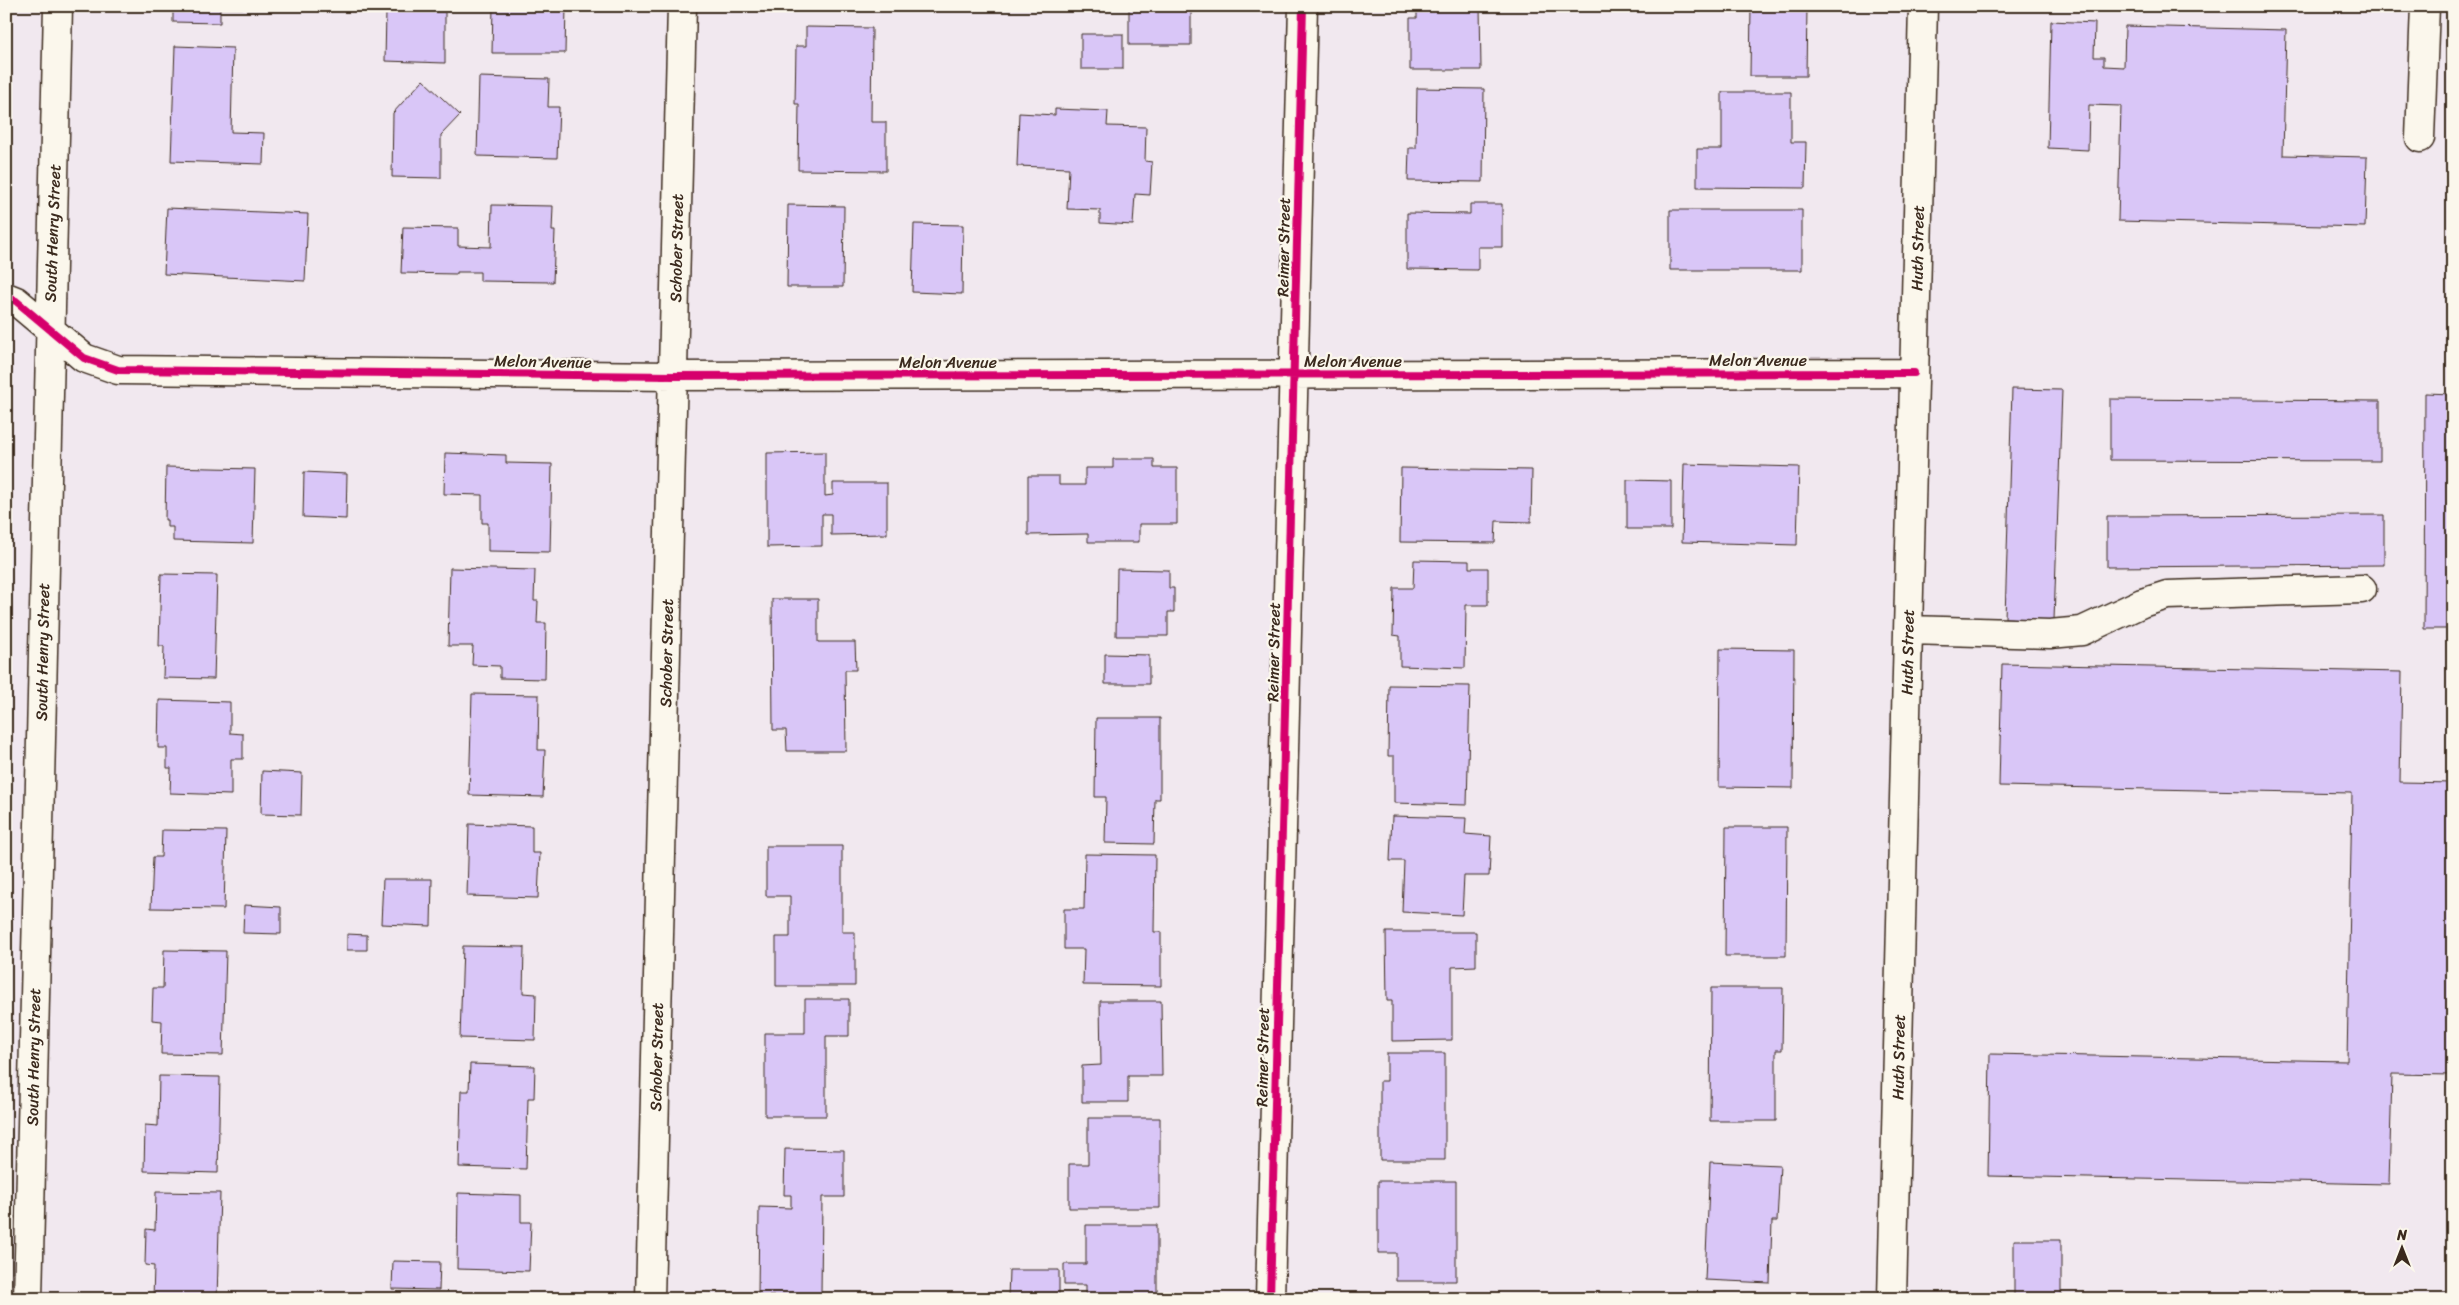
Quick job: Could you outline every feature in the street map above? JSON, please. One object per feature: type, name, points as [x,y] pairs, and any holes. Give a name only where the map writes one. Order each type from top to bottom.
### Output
[{"type":"street","name":"South Henry Street","points":[[28,1299],[58,6]]},
{"type":"street","name":"Schober Street","points":[[650,1299],[682,6]]},
{"type":"street","name":"Reimer Street","points":[[1270,1299],[1303,6]]},
{"type":"street","name":"Huth Street","points":[[1892,1299],[1923,6]]},
{"type":"street","points":[[2420,138],[2425,6]]},
{"type":"street","name":"Melon Avenue","points":[[6,297],[16,301],[84,358],[118,370],[673,376],[1914,373]]},
{"type":"street","points":[[1908,630],[2050,634],[2082,632],[2142,603],[2167,595],[2362,589]]},
{"type":"building","points":[[173,6],[248,6],[248,8],[220,8],[220,23],[173,22]]},
{"type":"building","points":[[493,6],[566,6],[565,53],[492,53]]},
{"type":"building","points":[[1129,6],[1191,6],[1191,45],[1129,45]]},
{"type":"building","points":[[1417,6],[1480,6],[1481,70],[1410,70],[1410,18],[1417,18]]},
{"type":"building","points":[[1751,6],[1807,6],[1806,76],[1750,76]]},
{"type":"building","points":[[386,12],[445,12],[445,63],[385,61]]},
{"type":"building","points":[[2051,21],[2095,23],[2094,57],[2104,57],[2104,66],[2124,67],[2125,26],[2286,30],[2283,155],[2367,157],[2365,227],[2118,221],[2121,106],[2089,105],[2088,150],[2048,148]]},
{"type":"building","points":[[806,27],[872,28],[871,122],[886,122],[886,171],[798,170],[799,104],[795,104],[796,46],[806,46]]},
{"type":"building","points":[[1081,34],[1123,34],[1123,69],[1081,69]]},
{"type":"building","points":[[175,46],[233,48],[231,132],[264,133],[263,164],[171,161]]},
{"type":"building","points":[[479,77],[549,79],[548,107],[559,107],[557,158],[477,156]]},
{"type":"building","points":[[423,80],[460,115],[441,135],[441,178],[392,177],[393,113]]},
{"type":"building","points":[[1417,88],[1484,89],[1483,182],[1408,181],[1409,148],[1416,148]]},
{"type":"building","points":[[1722,92],[1791,92],[1791,142],[1806,142],[1805,188],[1697,187],[1697,149],[1722,149]]},
{"type":"building","points":[[1055,109],[1108,111],[1107,126],[1146,127],[1145,161],[1152,162],[1150,195],[1135,194],[1133,225],[1100,223],[1100,210],[1067,209],[1069,168],[1017,166],[1019,113],[1055,115]]},
{"type":"building","points":[[1470,204],[1502,204],[1502,247],[1478,247],[1478,270],[1407,269],[1407,213],[1470,214]]},
{"type":"building","points":[[492,205],[553,206],[552,231],[555,231],[553,282],[480,281],[480,272],[457,272],[457,274],[401,273],[403,227],[458,228],[458,246],[491,247]]},
{"type":"building","points":[[788,205],[844,206],[843,287],[787,287]]},
{"type":"building","points":[[167,208],[308,214],[305,281],[164,274]]},
{"type":"building","points":[[1670,210],[1802,210],[1802,270],[1670,270]]},
{"type":"building","points":[[914,224],[963,225],[962,294],[912,292]]},
{"type":"building","points":[[2012,389],[2062,390],[2054,620],[2005,618]]},
{"type":"building","points":[[2425,393],[2453,394],[2453,629],[2424,629]]},
{"type":"building","points":[[2110,399],[2380,401],[2380,461],[2110,460]]},
{"type":"building","points":[[825,452],[825,496],[833,495],[833,483],[887,483],[887,534],[831,535],[831,514],[822,514],[822,546],[767,547],[767,453]]},
{"type":"building","points":[[445,453],[506,455],[506,463],[552,464],[550,552],[488,551],[488,523],[482,523],[482,495],[444,494]]},
{"type":"building","points":[[1113,459],[1154,459],[1154,468],[1177,468],[1177,524],[1139,524],[1139,542],[1088,542],[1088,534],[1028,535],[1028,476],[1059,476],[1059,485],[1085,485],[1085,468],[1113,468]]},
{"type":"building","points":[[1684,464],[1799,467],[1797,545],[1682,542]]},
{"type":"building","points":[[166,467],[255,469],[253,543],[173,541],[173,527],[167,527],[167,520],[165,520]]},
{"type":"building","points":[[1401,468],[1532,470],[1531,522],[1496,521],[1495,543],[1400,542]]},
{"type":"building","points":[[304,472],[347,474],[346,519],[303,517]]},
{"type":"building","points":[[1627,480],[1671,481],[1671,529],[1627,529]]},
{"type":"building","points":[[2384,515],[2384,565],[2107,567],[2107,516]]},
{"type":"building","points":[[1414,560],[1469,561],[1469,568],[1488,568],[1488,605],[1466,605],[1465,668],[1400,666],[1400,636],[1393,635],[1394,588],[1413,588]]},
{"type":"building","points":[[450,568],[535,570],[534,601],[538,601],[537,623],[546,623],[545,679],[500,678],[500,666],[472,665],[473,646],[448,646]]},
{"type":"building","points":[[1117,569],[1169,570],[1169,588],[1174,588],[1174,612],[1168,612],[1168,636],[1116,636]]},
{"type":"building","points":[[161,574],[217,575],[214,679],[163,678],[164,646],[159,646]]},
{"type":"building","points":[[772,599],[818,599],[818,642],[855,642],[856,670],[845,670],[846,751],[787,751],[786,730],[773,730]]},
{"type":"building","points":[[1720,649],[1794,650],[1793,788],[1719,787]]},
{"type":"building","points":[[1105,654],[1149,655],[1149,684],[1105,684]]},
{"type":"building","points":[[2002,664],[2402,672],[2400,782],[2453,783],[2453,1075],[2392,1074],[2389,1184],[1988,1176],[1990,1054],[2347,1061],[2352,793],[1999,786]]},
{"type":"building","points":[[1389,685],[1470,686],[1467,805],[1394,803],[1394,756],[1388,756]]},
{"type":"building","points":[[472,694],[539,695],[538,750],[545,750],[543,797],[469,795]]},
{"type":"building","points":[[159,700],[230,702],[230,733],[243,734],[243,759],[231,759],[231,795],[170,793],[171,768],[167,768],[167,748],[158,748]]},
{"type":"building","points":[[1096,718],[1160,718],[1160,799],[1155,799],[1154,844],[1105,843],[1106,797],[1095,797]]},
{"type":"building","points":[[262,771],[302,773],[301,815],[261,814]]},
{"type":"building","points":[[1392,816],[1466,818],[1465,834],[1491,836],[1489,876],[1464,876],[1462,915],[1402,912],[1404,861],[1390,861]]},
{"type":"building","points":[[469,824],[532,826],[532,853],[540,853],[538,898],[467,896]]},
{"type":"building","points":[[1726,827],[1787,827],[1786,956],[1725,956]]},
{"type":"building","points":[[162,830],[226,831],[224,909],[151,908],[153,857],[161,857]]},
{"type":"building","points":[[766,846],[842,846],[842,932],[855,932],[855,986],[776,986],[776,937],[790,937],[790,896],[766,896]]},
{"type":"building","points":[[1085,854],[1155,855],[1154,932],[1161,932],[1161,986],[1083,985],[1084,949],[1064,949],[1064,909],[1084,909]]},
{"type":"building","points":[[383,879],[432,879],[431,926],[381,924]]},
{"type":"building","points":[[244,905],[281,907],[281,934],[243,933]]},
{"type":"building","points":[[1386,932],[1476,932],[1476,966],[1452,967],[1452,1040],[1392,1041],[1392,1001],[1387,1001]]},
{"type":"building","points":[[347,934],[367,935],[367,950],[347,950]]},
{"type":"building","points":[[463,946],[524,947],[523,993],[536,994],[535,1040],[460,1038]]},
{"type":"building","points":[[164,950],[226,951],[223,1055],[161,1054],[162,1021],[152,1020],[153,988],[163,988]]},
{"type":"building","points":[[1711,988],[1783,988],[1782,1050],[1776,1050],[1776,1121],[1710,1121]]},
{"type":"building","points":[[805,999],[849,999],[849,1036],[826,1036],[826,1116],[765,1116],[765,1033],[805,1033]]},
{"type":"building","points":[[1100,1001],[1161,1001],[1162,1076],[1128,1076],[1128,1102],[1082,1102],[1082,1066],[1101,1065]]},
{"type":"building","points":[[1387,1053],[1445,1053],[1445,1160],[1380,1160],[1380,1081],[1387,1081]]},
{"type":"building","points":[[470,1064],[535,1066],[534,1098],[528,1098],[526,1169],[459,1167],[461,1091],[469,1091]]},
{"type":"building","points":[[159,1076],[220,1077],[218,1173],[144,1171],[145,1125],[158,1126]]},
{"type":"building","points":[[1088,1118],[1160,1118],[1160,1208],[1069,1208],[1069,1164],[1088,1164]]},
{"type":"building","points":[[785,1149],[844,1150],[844,1197],[822,1197],[821,1296],[758,1296],[759,1207],[791,1208],[791,1195],[784,1195]]},
{"type":"building","points":[[1710,1162],[1780,1165],[1777,1221],[1772,1221],[1770,1283],[1705,1280]]},
{"type":"building","points":[[1378,1181],[1456,1181],[1456,1281],[1396,1281],[1396,1253],[1378,1253]]},
{"type":"building","points":[[156,1192],[220,1193],[217,1299],[153,1299],[154,1266],[145,1265],[146,1229],[155,1230]]},
{"type":"building","points":[[458,1193],[521,1195],[521,1222],[531,1222],[529,1271],[457,1269]]},
{"type":"building","points":[[1086,1225],[1157,1225],[1157,1299],[1086,1299],[1086,1285],[1064,1285],[1064,1264],[1086,1264]]},
{"type":"building","points":[[2014,1240],[2061,1240],[2061,1299],[1989,1299],[1989,1295],[2014,1295]]},
{"type":"building","points":[[393,1261],[440,1262],[439,1290],[392,1289]]},
{"type":"building","points":[[1009,1270],[1059,1270],[1059,1299],[1008,1299]]},
{"type":"cycle path","points":[[1270,1299],[1303,6]]},
{"type":"cycle path","points":[[6,297],[16,301],[84,358],[118,370],[673,376],[1914,373]]}]
